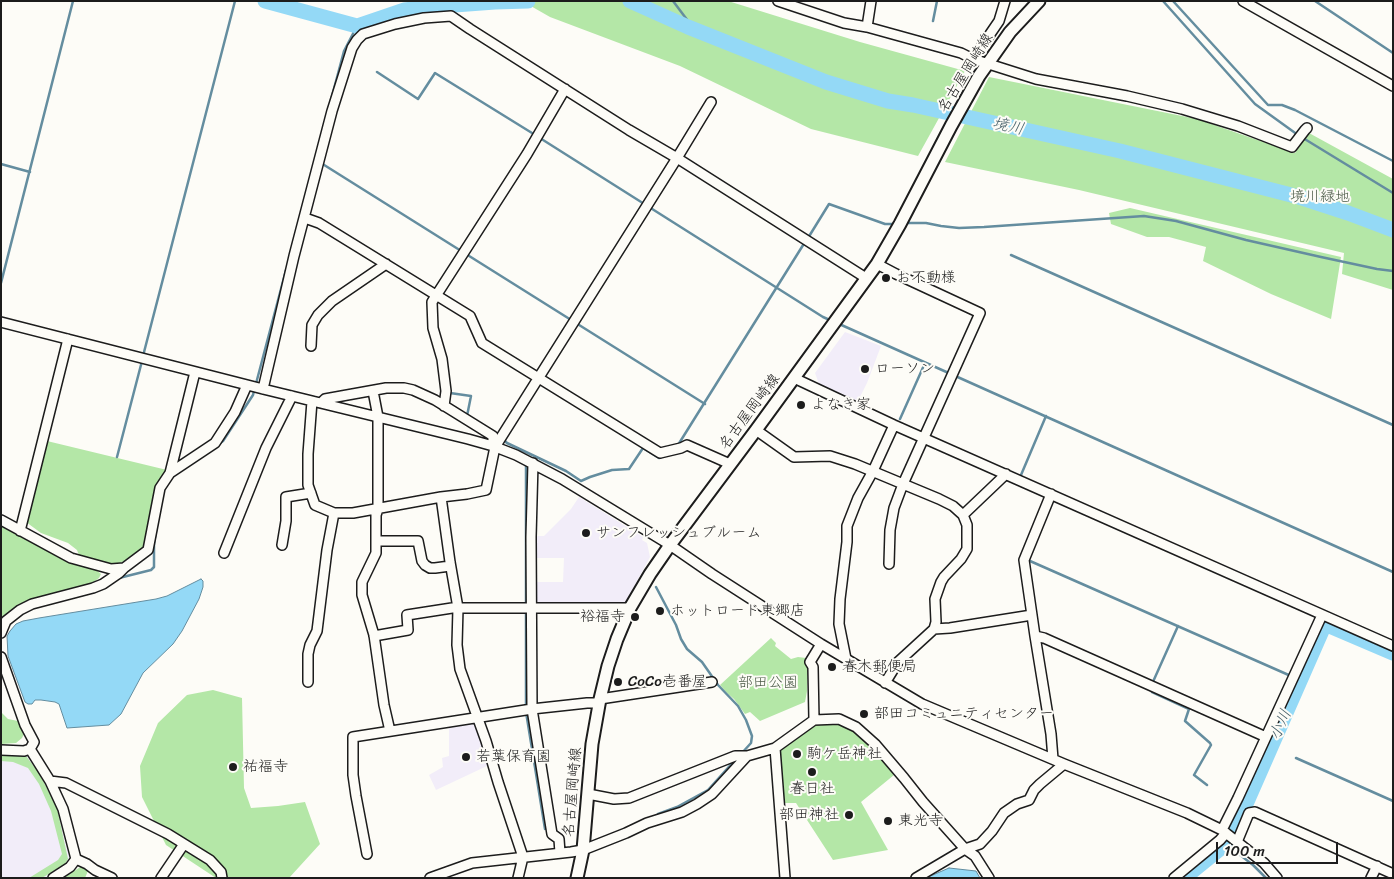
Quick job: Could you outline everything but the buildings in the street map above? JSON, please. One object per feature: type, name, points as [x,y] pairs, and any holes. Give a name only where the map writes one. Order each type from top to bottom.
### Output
[{"type":"main road","name":"名古屋岡崎線","points":[[577,878],[583,850],[592,744],[599,701],[611,657],[630,608],[670,545],[877,264],[979,76],[1010,32],[1039,1]]},
{"type":"street","points":[[778,1],[844,23],[961,53],[972,59],[1036,79],[1127,96],[1182,109],[1238,126],[1292,147],[1306,129]]},
{"type":"street","points":[[866,28],[871,1]]},
{"type":"street","points":[[972,59],[999,20],[1005,1]]},
{"type":"street","points":[[1243,1],[1393,86]]},
{"type":"street","points":[[262,389],[294,256],[348,58],[357,40],[364,34],[395,24],[424,18],[452,16],[470,30],[866,278]]},
{"type":"street","points":[[444,406],[446,391],[442,359],[433,328],[432,302],[527,154],[565,89]]},
{"type":"street","points":[[494,447],[540,378],[711,102]]},
{"type":"street","points":[[305,218],[319,223],[470,316],[482,343],[660,453],[687,445],[730,464]]},
{"type":"street","points":[[311,346],[312,325],[318,315],[332,301],[386,264]]},
{"type":"street","points":[[877,264],[980,314],[903,484],[892,514],[889,564]]},
{"type":"street","points":[[1,322],[494,447],[533,463],[670,545],[821,644],[922,704],[1187,813],[1230,836],[1264,863],[1277,878]]},
{"type":"street","points":[[20,531],[68,339]]},
{"type":"street","points":[[1,634],[6,621],[32,604],[103,584],[148,550],[160,488],[170,473],[196,372]]},
{"type":"street","points":[[794,378],[894,425],[1393,646]]},
{"type":"street","points":[[170,473],[215,443],[235,412],[247,385]]},
{"type":"street","points":[[386,388],[404,388],[422,393],[493,436],[494,447],[486,490],[353,513],[334,513],[315,505],[308,485],[308,454],[317,402],[386,388]]},
{"type":"street","points":[[373,390],[378,417],[376,553],[362,582],[362,595],[374,636],[384,705],[390,731]]},
{"type":"street","points":[[224,553],[266,448],[292,396]]},
{"type":"street","points":[[846,659],[839,624],[847,542],[846,526],[894,425]]},
{"type":"street","points":[[756,430],[794,457],[830,456],[855,464],[953,506],[963,515],[967,525],[968,549],[941,582],[935,599],[936,622],[934,629],[898,662],[885,683]]},
{"type":"street","points":[[533,463],[531,537],[532,710],[552,834],[559,839],[560,853]]},
{"type":"street","points":[[963,515],[1006,474]]},
{"type":"street","points":[[282,545],[286,521],[286,497],[311,493]]},
{"type":"street","points":[[1051,494],[1024,560],[1051,734],[1053,759]]},
{"type":"street","points":[[441,497],[450,566],[458,608],[457,645],[460,669],[486,741],[523,856],[518,878]]},
{"type":"street","points":[[308,682],[308,654],[317,631],[326,558],[334,513]]},
{"type":"street","points":[[1,520],[71,558],[111,569],[124,568]]},
{"type":"street","points":[[376,541],[418,541],[422,561],[425,565],[430,568],[450,566]]},
{"type":"street","points":[[374,636],[408,630],[407,615],[458,608],[630,608]]},
{"type":"street","points":[[1230,836],[1238,798],[1322,614]]},
{"type":"street","points":[[934,629],[1032,615]]},
{"type":"street","points":[[1035,636],[1044,638],[1266,737]]},
{"type":"street","points":[[814,720],[813,668],[810,662],[821,644]]},
{"type":"street","points":[[1,657],[25,725],[34,742],[30,749],[24,751],[1,750]]},
{"type":"street","points":[[367,854],[353,775],[353,737],[587,703],[712,682]]},
{"type":"street","points":[[588,794],[614,799],[629,798],[735,756],[746,756],[775,748],[814,720],[839,720],[856,726],[875,744],[965,849],[975,856],[989,878]]},
{"type":"street","points":[[775,748],[785,878]]},
{"type":"street","points":[[30,749],[50,781],[63,809],[76,859]]},
{"type":"street","points":[[430,878],[472,863],[583,850],[647,823],[682,812],[712,794],[746,756]]},
{"type":"street","points":[[916,878],[965,849],[980,844],[992,831],[1004,813],[1017,804],[1029,800],[1034,790],[1064,764]]},
{"type":"street","points":[[50,781],[66,783],[137,818],[184,844],[210,860],[221,872],[222,878]]},
{"type":"street","points":[[1174,878],[1220,840],[1230,836],[1249,813],[1254,812],[1393,874]]},
{"type":"street","points":[[161,878],[184,844]]},
{"type":"street","points":[[76,859],[87,864],[92,874],[112,878]]},
{"type":"street","points":[[53,878],[70,867],[76,859]]},
{"type":"street","points":[[1371,878],[1377,866]]},
{"type":"shaded area","points":[[845,332],[881,346],[858,401],[819,384],[815,373]]},
{"type":"shaded area","points":[[579,497],[643,537],[642,540],[647,543],[650,557],[623,607],[534,606],[534,582],[563,582],[564,558],[535,558],[535,536],[544,536],[571,509]]},
{"type":"shaded area","name":"若葉保育園","points":[[474,724],[483,744],[488,763],[487,766],[436,790],[429,775],[443,767],[442,758],[449,756],[449,728]]},
{"type":"shaded area","points":[[1,753],[27,754],[40,773],[59,811],[70,858],[66,864],[44,878],[1,878]]},
{"type":"green space","points":[[522,1],[728,1],[860,42],[965,71],[918,156],[811,129],[680,66],[550,17]]},
{"type":"green space","name":"境川緑地","points":[[989,77],[1197,119],[1295,153],[1309,133],[1393,179],[1393,290],[1342,274],[1344,253],[1079,190],[945,162]]},
{"type":"green space","points":[[1130,208],[1341,257],[1331,319],[1271,294],[1203,261],[1206,247],[1169,237],[1147,237],[1111,224],[1109,213]]},
{"type":"green space","points":[[47,441],[167,470],[158,482],[145,545],[138,554],[111,566],[80,558],[77,550],[68,543],[41,533],[26,522]]},
{"type":"green space","points":[[1,522],[89,564],[101,574],[99,578],[87,587],[74,590],[1,622]]},
{"type":"green space","name":"部田公園","points":[[771,638],[776,643],[775,646],[791,659],[798,657],[806,658],[808,666],[807,691],[805,702],[760,721],[750,712],[745,714],[720,685]]},
{"type":"green space","points":[[213,690],[242,698],[244,788],[251,808],[305,802],[320,844],[289,878],[216,878],[166,845],[142,797],[140,766],[158,723],[187,695]]},
{"type":"green space","points":[[1,712],[8,719],[18,721],[22,726],[24,734],[16,743],[1,744]]},
{"type":"green space","points":[[823,722],[837,722],[856,731],[894,775],[861,802],[888,850],[833,860],[796,803],[782,803],[779,749],[813,725]]},
{"type":"green space","points":[[1,754],[26,756],[39,773],[57,808],[68,859],[65,864],[42,878],[29,878],[58,860],[62,854],[51,811],[39,784],[28,768],[13,762],[1,761]]},
{"type":"green space","points":[[82,866],[88,871],[85,878],[63,878]]},
{"type":"water","points":[[201,579],[203,587],[199,599],[182,631],[173,644],[143,673],[121,714],[109,725],[67,728],[59,704],[41,700],[35,700],[32,704],[25,702],[8,656],[7,636],[16,624],[39,618],[156,599],[167,596]]},
{"type":"water","points":[[949,868],[976,871],[980,878],[926,878]]},
{"type":"waterway","points":[[1,283],[73,1]]},
{"type":"waterway","points":[[143,356],[235,1]]},
{"type":"waterway","points":[[265,1],[357,26],[404,10],[528,1]]},
{"type":"waterway","name":"境川","points":[[630,1],[688,27],[826,82],[888,101],[1120,151],[1299,197],[1393,230]]},
{"type":"waterway","points":[[673,1],[694,29]]},
{"type":"waterway","points":[[933,21],[937,1]]},
{"type":"waterway","points":[[1163,1],[1255,104],[1298,135]]},
{"type":"waterway","points":[[1173,1],[1268,105],[1282,105],[1295,110],[1393,161]]},
{"type":"waterway","points":[[1315,1],[1393,53]]},
{"type":"waterway","points":[[331,100],[344,51],[357,26]]},
{"type":"waterway","points":[[377,72],[418,99],[435,73],[832,321]]},
{"type":"waterway","points":[[1303,138],[1393,193]]},
{"type":"waterway","points":[[321,163],[705,404]]},
{"type":"waterway","points":[[1,164],[30,172]]},
{"type":"waterway","points":[[808,238],[829,204],[885,224],[896,224]]},
{"type":"waterway","points":[[904,223],[926,223],[959,228],[1144,216],[1176,221],[1246,240],[1393,271]]},
{"type":"waterway","points":[[678,445],[805,242]]},
{"type":"waterway","points":[[1011,255],[1393,425]]},
{"type":"waterway","points":[[219,444],[223,441],[253,395],[286,270]]},
{"type":"waterway","points":[[837,323],[1393,572]]},
{"type":"waterway","points":[[117,457],[142,361]]},
{"type":"waterway","points":[[900,419],[925,363]]},
{"type":"waterway","points":[[450,393],[471,396],[467,416],[469,417]]},
{"type":"waterway","points":[[1021,475],[1046,416]]},
{"type":"waterway","points":[[503,439],[507,443],[566,471],[581,481],[612,470],[629,469],[643,448],[659,458],[664,456]]},
{"type":"waterway","points":[[526,462],[526,707]]},
{"type":"waterway","points":[[119,578],[151,570],[154,567],[154,543],[157,525]]},
{"type":"waterway","points":[[1030,561],[1300,680]]},
{"type":"waterway","points":[[656,587],[687,649],[702,662],[718,685],[738,706],[746,720],[752,736],[751,743],[741,754]]},
{"type":"waterway","name":"小川","points":[[1184,878],[1226,844],[1235,829],[1325,624],[1393,653]]},
{"type":"waterway","points":[[1152,684],[1178,626]]},
{"type":"waterway","points":[[1152,689],[1152,692],[1189,709],[1185,721],[1210,743],[1211,745],[1194,775],[1207,785]]},
{"type":"waterway","points":[[526,712],[545,829]]},
{"type":"waterway","points":[[1296,758],[1393,801]]},
{"type":"waterway","points":[[658,814],[677,807],[708,790],[735,760]]},
{"type":"waterway","points":[[1226,844],[1266,878]]},
{"type":"place","name":"お不動様","points":[[886,278]]},
{"type":"place","name":"ローソン","points":[[865,369]]},
{"type":"place","name":"よなき家","points":[[801,405]]},
{"type":"place","name":"サンフレッシュブルーム","points":[[586,533]]},
{"type":"place","name":"ホットロード東郷店","points":[[660,611]]},
{"type":"place","name":"裕福寺","points":[[635,617]]},
{"type":"place","name":"春木郵便局","points":[[832,667]]},
{"type":"place","name":"CoCo壱番屋","points":[[618,682]]},
{"type":"place","name":"部田コミュニティセンター","points":[[864,714]]},
{"type":"place","name":"駒ケ岳神社","points":[[797,754]]},
{"type":"place","name":"若葉保育園","points":[[466,757]]},
{"type":"place","name":"祐福寺","points":[[233,767]]},
{"type":"place","name":"春日社","points":[[812,772]]},
{"type":"place","name":"部田神社","points":[[849,815]]},
{"type":"place","name":"東光寺","points":[[888,821]]}]
